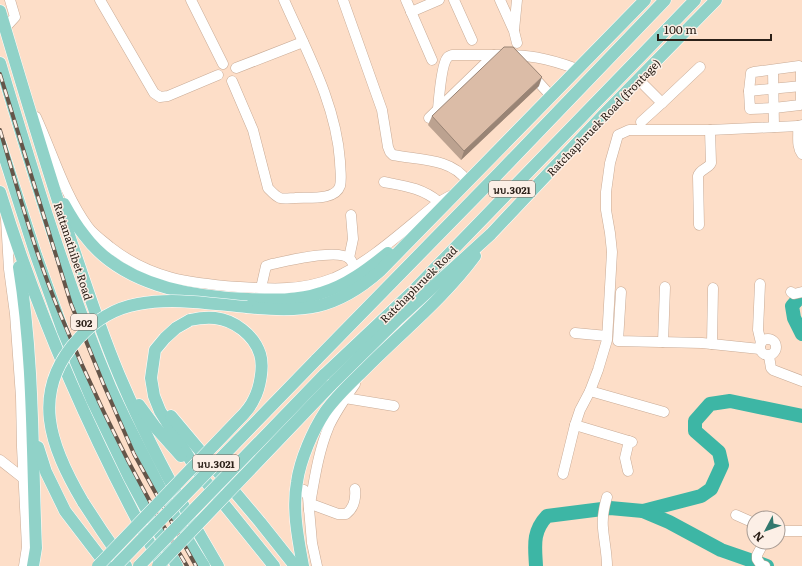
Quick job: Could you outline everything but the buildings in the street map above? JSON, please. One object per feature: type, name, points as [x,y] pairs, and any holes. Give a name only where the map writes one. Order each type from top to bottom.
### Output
[{"type":"main road","name":"นบ.3021","points":[[441,204],[467,181],[645,0]]},
{"type":"main road","points":[[640,26],[657,0]]},
{"type":"main road","name":"Ratchaphruek Road","points":[[116,566],[497,175],[665,0]]},
{"type":"main road","name":"Ratchaphruek Road","points":[[140,566],[324,375],[412,292],[696,0]]},
{"type":"main road","name":"Ratchaphruek Road (frontage)","points":[[491,234],[638,79],[716,0]]},
{"type":"main road","points":[[0,11],[3,24]]},
{"type":"main road","name":"Rattanathibet Road","points":[[3,24],[44,161],[95,312],[123,383],[151,445],[178,498],[218,566]]},
{"type":"main road","name":"Rattanathibet Road","points":[[0,63],[28,158],[57,247],[98,356],[112,390],[149,466],[172,511],[204,566]]},
{"type":"main road","name":"302","points":[[0,142],[36,255],[64,331],[92,400],[149,516],[177,566]]},
{"type":"main road","points":[[44,161],[77,226],[93,245],[110,261],[126,272],[140,279],[182,292],[224,298],[269,300],[300,298],[320,294],[366,271],[441,204]]},
{"type":"main road","points":[[0,192],[34,293],[80,406],[162,566]]},
{"type":"main road","points":[[126,566],[83,502],[59,458],[52,436],[49,414],[53,380],[58,367],[74,343],[93,325],[105,317],[120,309],[137,304],[175,300],[291,310],[312,308],[331,303],[365,284],[380,271],[441,204]]},
{"type":"main road","points":[[13,233],[23,292],[34,431],[36,548],[33,566]]},
{"type":"main road","points":[[303,566],[298,541],[295,502],[297,480],[313,434],[326,411],[342,391],[434,303],[462,274],[491,234]]},
{"type":"main road","points":[[158,566],[330,386],[399,318],[491,234]]},
{"type":"main road","points":[[98,566],[240,419],[254,399],[259,385],[261,370],[260,354],[254,341],[244,330],[229,322],[216,318],[204,317],[190,320],[176,328],[165,338],[155,350],[151,378],[154,396],[160,411],[198,472],[216,496]]},
{"type":"main road","points":[[151,378],[158,395],[170,416],[295,566]]},
{"type":"main road","points":[[123,383],[156,428],[216,496],[270,561]]},
{"type":"main road","points":[[34,431],[46,472],[65,511],[107,566]]},
{"type":"main road","points":[[118,482],[177,566]]},
{"type":"street","points":[[3,24],[15,17],[10,0]]},
{"type":"street","points":[[100,0],[154,93],[160,97],[168,96],[218,75]]},
{"type":"street","points":[[191,0],[222,64]]},
{"type":"street","points":[[232,81],[253,130],[268,188],[280,198],[327,196],[336,192],[340,187],[341,175],[339,148],[334,121],[323,87],[284,0]]},
{"type":"street","points":[[343,0],[382,110],[390,152],[397,156],[446,165],[462,174],[467,181]]},
{"type":"street","points":[[406,0],[432,60]]},
{"type":"street","points":[[411,12],[439,0]]},
{"type":"street","points":[[454,0],[472,40]]},
{"type":"street","points":[[500,0],[514,31],[517,43]]},
{"type":"street","points":[[514,31],[517,0]]},
{"type":"street","points":[[236,68],[303,42]]},
{"type":"street","points":[[438,109],[445,61],[452,55],[529,56],[547,59],[577,70]]},
{"type":"street","points":[[429,118],[494,55]]},
{"type":"street","points":[[513,55],[551,96]]},
{"type":"street","points":[[226,62],[232,63],[236,68],[237,75],[232,81],[225,82],[218,75],[218,70],[222,64],[226,62]]},
{"type":"street","points":[[799,66],[801,67],[802,86],[800,105],[750,109],[749,91],[751,73],[773,70],[799,66]]},
{"type":"street","points":[[641,122],[700,67]]},
{"type":"street","points":[[773,70],[774,127]]},
{"type":"street","points":[[638,79],[662,103]]},
{"type":"street","points":[[749,91],[802,86]]},
{"type":"street","points":[[23,88],[69,195],[88,227],[116,252],[138,266],[155,273],[177,279],[203,284],[277,290],[317,284],[334,278],[355,267],[377,252],[441,204],[433,197],[416,188],[384,182]]},
{"type":"street","points":[[563,474],[574,425],[598,370],[607,338],[612,252],[606,215],[606,192],[610,163],[618,134],[629,130],[710,130],[800,126],[798,148],[802,154]]},
{"type":"street","points":[[699,225],[698,176],[700,172],[712,163],[710,130]]},
{"type":"street","points":[[6,210],[9,269],[15,314],[21,397],[27,547],[24,566]]},
{"type":"street","points":[[351,215],[353,239],[350,258],[355,267]]},
{"type":"street","points":[[261,288],[266,266],[320,255],[343,256],[350,258]]},
{"type":"street","points":[[760,284],[758,330],[761,346],[764,355],[769,356],[774,354],[777,348],[775,342],[769,339],[763,341],[761,346]]},
{"type":"street","points":[[663,342],[665,287]]},
{"type":"street","points":[[712,344],[713,288]]},
{"type":"street","points":[[618,341],[621,292]]},
{"type":"street","points":[[791,292],[794,294],[802,292]]},
{"type":"street","points":[[575,333],[618,341],[761,346]]},
{"type":"street","points":[[310,507],[321,453],[329,426],[345,398],[378,356]]},
{"type":"street","points":[[769,356],[771,368],[773,370],[802,381]]},
{"type":"street","points":[[590,391],[664,412]]},
{"type":"street","points":[[345,398],[394,406]]},
{"type":"street","points":[[574,425],[631,442],[625,458],[628,471]]},
{"type":"street","points":[[0,460],[24,478]]},
{"type":"street","points":[[296,489],[304,490],[308,497],[312,543],[317,566]]},
{"type":"street","points":[[310,507],[338,514],[346,514],[354,502],[355,489]]},
{"type":"street","points":[[606,502],[603,526],[608,566]]},
{"type":"street","points":[[736,515],[746,519]]},
{"type":"street","points":[[786,531],[802,531]]},
{"type":"street","points":[[760,550],[757,559],[761,565],[765,566]]},
{"type":"waterway","points":[[802,297],[799,298],[792,306],[794,318],[802,334]]},
{"type":"waterway","points":[[643,511],[701,496],[711,489],[722,465],[719,452],[695,431],[695,421],[710,404],[730,401],[802,416]]},
{"type":"waterway","points":[[536,566],[535,546],[537,534],[542,522],[547,516],[610,508],[643,511],[669,522],[721,550],[767,566]]},
{"type":"railway","points":[[0,74],[71,304],[134,454],[196,566]]},
{"type":"railway","points":[[0,130],[42,267],[87,377],[134,473],[187,566]]}]
